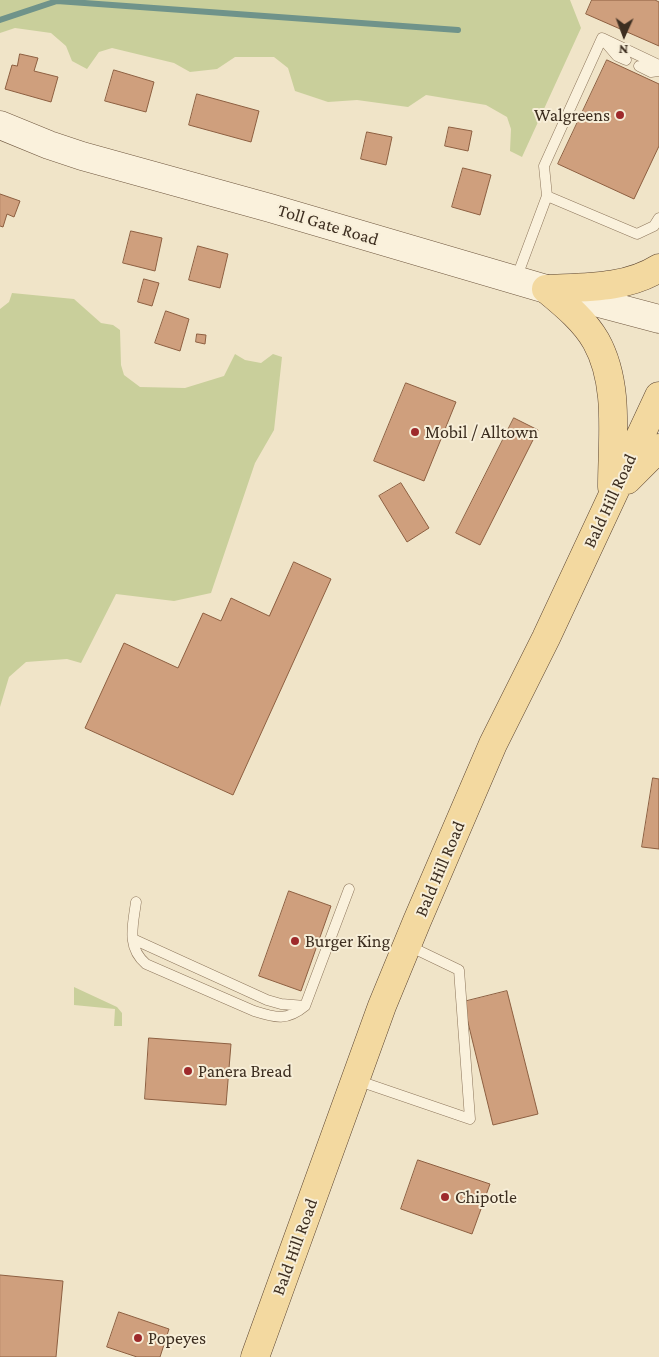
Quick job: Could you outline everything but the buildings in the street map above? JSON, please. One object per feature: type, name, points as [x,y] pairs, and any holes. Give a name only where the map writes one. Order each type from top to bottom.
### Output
[{"type":"main road","name":"Toll Gate Road","points":[[0,125],[82,156],[270,208],[546,289],[659,319]]},
{"type":"main road","points":[[546,289],[623,282],[659,268]]},
{"type":"main road","points":[[546,289],[571,309],[595,339],[604,358],[612,392],[612,496]]},
{"type":"main road","name":"Bald Hill Road","points":[[255,1357],[382,1006],[407,945],[493,744],[546,638],[659,396]]},
{"type":"main road","points":[[612,496],[659,448]]},
{"type":"lane","points":[[602,38],[617,56],[626,60]]},
{"type":"lane","points":[[602,38],[659,65]]},
{"type":"lane","points":[[515,280],[547,196],[544,166],[602,38]]},
{"type":"lane","points":[[639,66],[651,72],[659,71]]},
{"type":"lane","points":[[547,196],[637,234],[654,226],[659,218]]},
{"type":"lane","points":[[136,902],[132,933],[133,945],[138,957],[146,964],[254,1011],[272,1017],[287,1017],[305,1006],[349,889]]},
{"type":"lane","points":[[133,939],[267,1000],[281,1004],[305,1006]]},
{"type":"lane","points":[[355,1080],[470,1119],[459,970],[407,945]]},
{"type":"green space","points":[[0,0],[570,0],[581,28],[522,157],[510,151],[511,129],[507,117],[486,105],[426,95],[408,107],[357,100],[328,102],[295,91],[288,68],[274,57],[235,57],[217,69],[190,72],[174,63],[112,48],[99,52],[87,69],[72,61],[66,46],[51,33],[15,28],[0,33]]},
{"type":"green space","points":[[12,293],[74,299],[101,323],[113,325],[120,330],[121,365],[124,375],[140,387],[185,388],[224,376],[235,354],[245,360],[261,363],[273,354],[282,357],[274,430],[255,463],[211,593],[174,601],[116,594],[81,663],[67,659],[26,662],[9,677],[0,707],[0,309],[9,302]]},
{"type":"green space","points":[[74,987],[117,1007],[122,1013],[122,1026],[114,1026],[115,1009],[74,1005]]},
{"type":"waterway","points":[[0,20],[57,1],[458,30]]},
{"type":"place","name":"Walgreens","points":[[620,115]]},
{"type":"place","name":"Mobil / Alltown","points":[[415,432]]},
{"type":"place","name":"Burger King","points":[[295,941]]},
{"type":"place","name":"Panera Bread","points":[[188,1071]]},
{"type":"place","name":"Chipotle","points":[[445,1197]]},
{"type":"place","name":"Popeyes","points":[[138,1338]]}]
